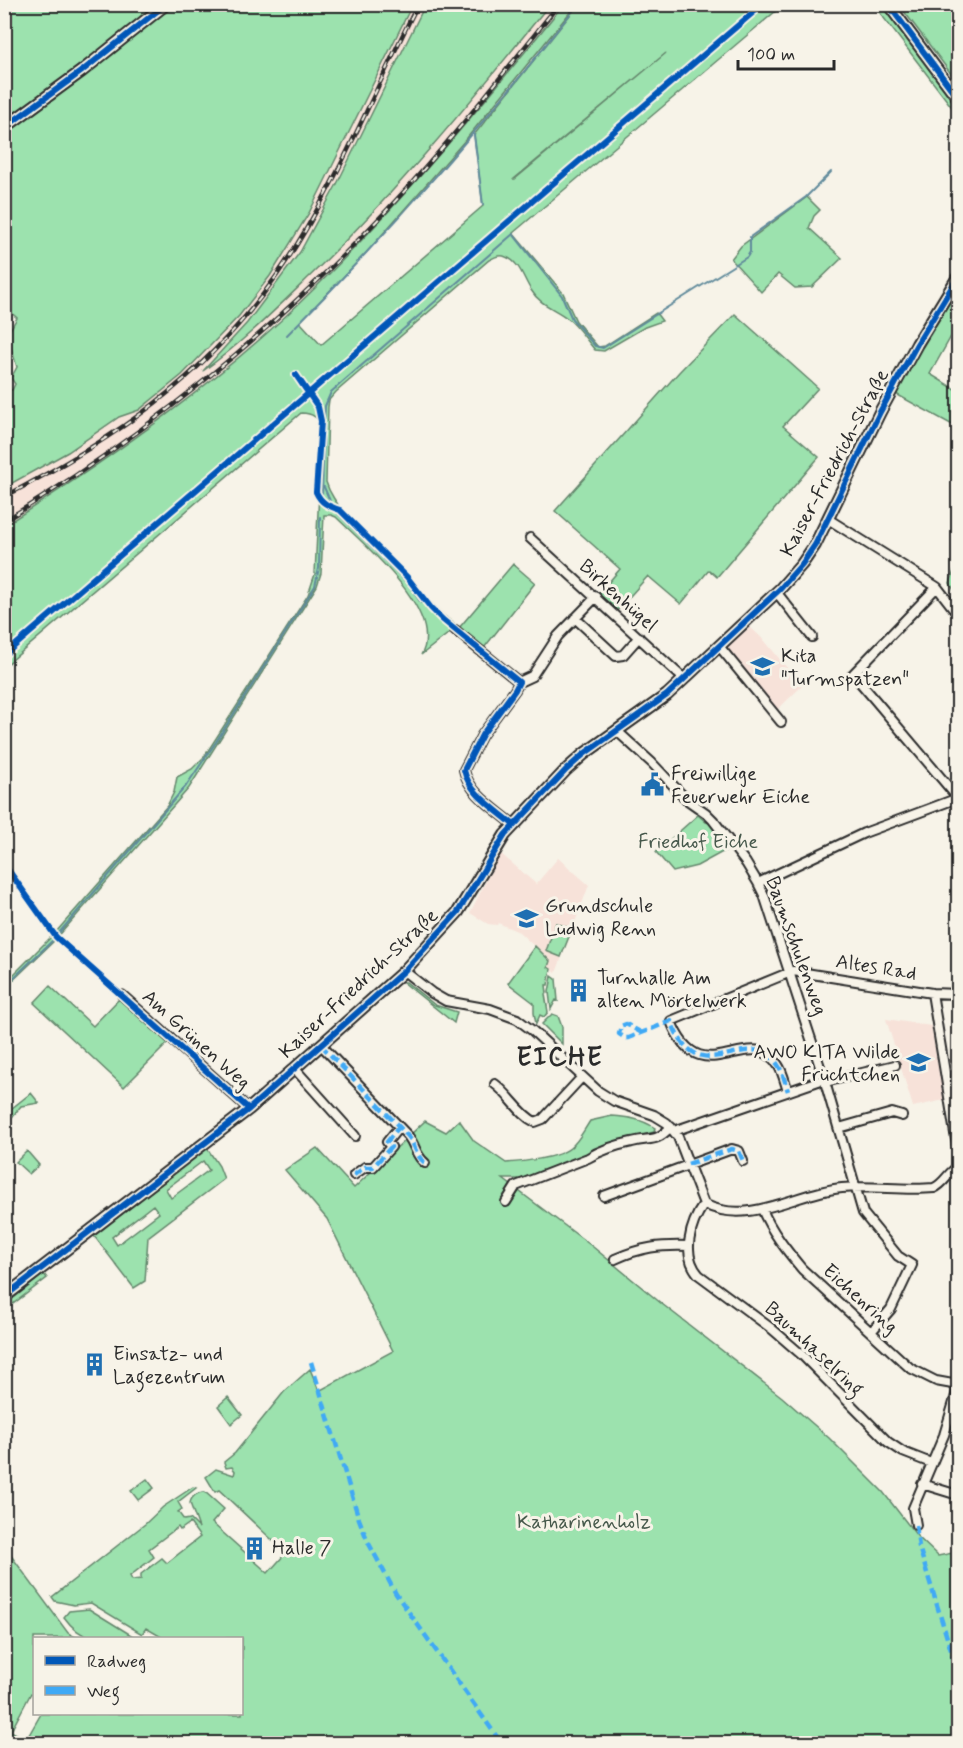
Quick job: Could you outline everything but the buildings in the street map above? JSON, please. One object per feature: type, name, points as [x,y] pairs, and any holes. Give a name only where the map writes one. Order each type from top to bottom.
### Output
[{"type":"street","points":[[4,129],[166,4]]},
{"type":"street","points":[[888,4],[958,98]]},
{"type":"street","name":"Kaiser-Friedrich-Straße","points":[[4,1297],[249,1109],[404,970],[459,912],[505,835],[566,770],[584,754],[667,695],[777,592],[802,564],[828,519],[890,394],[958,277]]},
{"type":"street","points":[[828,519],[937,587],[958,614]]},
{"type":"street","name":"Birkenhügel","points":[[530,538],[684,679]]},
{"type":"street","points":[[758,883],[864,832],[958,798],[853,674],[937,587]]},
{"type":"street","points":[[777,592],[812,636]]},
{"type":"street","points":[[514,825],[474,790],[466,780],[464,770],[482,735],[519,682],[532,676],[558,636],[596,597]]},
{"type":"street","points":[[575,618],[616,656],[623,655],[639,637]]},
{"type":"street","points":[[455,630],[519,682]]},
{"type":"street","points":[[719,646],[781,722]]},
{"type":"street","name":"Baumschulenweg","points":[[616,731],[652,763],[686,800],[713,820],[746,863],[764,895],[825,1080],[863,1213],[868,1222],[898,1256],[912,1265],[891,1309],[871,1332]]},
{"type":"street","points":[[404,970],[432,993],[446,1001],[490,1009],[517,1019],[533,1030],[582,1077],[614,1101],[654,1115],[673,1129],[704,1204],[714,1209],[747,1212],[826,1190],[934,1188],[941,1185],[958,1167]]},
{"type":"street","points":[[788,1091],[778,1065],[770,1056],[753,1050],[707,1057],[698,1056],[684,1045],[672,1021],[790,972]]},
{"type":"street","name":"Altes Rad","points":[[790,972],[932,993],[958,994]]},
{"type":"street","points":[[932,993],[954,1098],[958,1152]]},
{"type":"street","name":"Am Grünen Weg","points":[[122,995],[249,1109]]},
{"type":"street","points":[[321,1045],[415,1145],[417,1157],[425,1164]]},
{"type":"street","points":[[506,1202],[516,1186],[588,1158],[597,1152],[636,1141],[652,1140],[673,1129],[825,1080],[895,1065]]},
{"type":"street","points":[[295,1069],[355,1136]]},
{"type":"street","points":[[495,1084],[506,1092],[528,1119],[535,1122],[543,1119],[582,1077]]},
{"type":"street","points":[[839,1128],[892,1113],[902,1116]]},
{"type":"street","points":[[354,1175],[365,1167],[373,1167],[392,1147],[387,1142],[399,1127]]},
{"type":"street","points":[[604,1196],[732,1149],[739,1151],[743,1161]]},
{"type":"street","points":[[615,1259],[637,1249],[666,1245],[689,1246],[694,1221],[704,1204]]},
{"type":"street","name":"Eichenring","points":[[762,1209],[789,1253],[802,1269],[871,1332],[918,1373],[958,1387]]},
{"type":"street","name":"Baumhaselring","points":[[689,1246],[689,1257],[693,1268],[699,1275],[785,1340],[888,1442],[903,1452],[931,1463]]},
{"type":"street","points":[[916,1525],[914,1508],[944,1435],[958,1387]]},
{"type":"street","points":[[922,1484],[958,1495]]},
{"type":"shaded area","points":[[412,5],[425,5],[319,219],[279,283],[206,368],[221,358],[257,326],[339,248],[419,163],[549,5],[563,5],[427,170],[313,290],[226,368],[179,406],[84,474],[5,525],[5,487],[68,452],[120,417],[139,410],[182,375],[239,316],[270,276],[309,213]]},
{"type":"shaded area","name":"Kita \"Turmspatzen\"","points":[[749,626],[764,640],[802,686],[776,711],[725,648]]},
{"type":"shaded area","name":"Grundschule Ludwig Renn","points":[[500,853],[536,884],[558,858],[589,885],[556,973],[548,967],[550,961],[519,932],[498,923],[497,925],[488,924],[470,913]]},
{"type":"shaded area","name":"AWO KITA Wilde Früchtchen","points":[[886,1019],[931,1026],[944,1100],[913,1107]]},
{"type":"green space","points":[[4,5],[412,5],[309,213],[270,276],[239,316],[182,375],[139,410],[119,417],[68,452],[5,487],[5,390],[12,390],[15,384],[11,378],[17,367],[7,335],[17,318],[7,309],[4,311]]},
{"type":"green space","points":[[425,5],[549,5],[373,212],[271,314],[231,350],[203,371],[247,323],[300,252],[337,184]]},
{"type":"green space","points":[[563,5],[576,5],[467,138],[366,253],[300,322],[321,345],[483,206],[474,135],[578,5],[783,5],[513,233],[563,293],[576,321],[598,347],[605,346],[656,313],[662,321],[645,327],[604,351],[595,350],[571,321],[543,303],[535,295],[511,259],[497,256],[489,260],[336,392],[329,400],[328,407],[326,482],[331,494],[362,532],[409,576],[437,609],[458,626],[421,655],[426,638],[422,619],[412,600],[398,580],[364,544],[336,517],[324,515],[321,573],[317,586],[189,788],[55,940],[5,988],[5,983],[56,932],[167,806],[174,792],[177,777],[192,769],[204,757],[308,595],[315,574],[322,429],[315,417],[301,413],[5,666],[5,525],[86,472],[166,415],[243,354],[279,322],[348,255],[412,186]],"holes":[[[666,53],[515,179],[514,179]]]},
{"type":"green space","points":[[874,5],[886,5],[958,101],[958,107],[954,110]]},
{"type":"green space","points":[[899,5],[958,5],[958,83],[903,10]]},
{"type":"green space","points":[[807,197],[820,210],[814,216],[809,228],[842,258],[812,287],[795,288],[778,274],[761,292],[731,259],[741,246]]},
{"type":"green space","points":[[958,283],[958,324],[930,374],[958,391],[958,428],[894,393]]},
{"type":"green space","points":[[735,314],[818,388],[783,426],[819,457],[717,577],[709,570],[681,604],[648,576],[614,614],[596,597],[620,569],[555,511],[679,372]]},
{"type":"green space","points":[[958,559],[958,607],[953,599],[957,596],[950,583]]},
{"type":"green space","points":[[513,564],[535,583],[484,648],[459,628]]},
{"type":"green space","name":"Friedhof Eiche","points":[[698,815],[710,823],[730,848],[697,866],[673,872],[656,852]]},
{"type":"green space","points":[[556,923],[572,929],[561,957],[546,951]]},
{"type":"green space","points":[[535,946],[550,961],[548,967],[551,969],[545,994],[548,1012],[544,1017],[540,1015],[536,1024],[534,1003],[508,983]]},
{"type":"green space","points":[[552,976],[556,979],[558,1001],[556,1000],[551,1009],[549,992]]},
{"type":"green space","points":[[403,982],[435,1005],[457,1012],[454,1023]]},
{"type":"green space","points":[[50,986],[93,1026],[119,999],[168,1043],[124,1087],[34,1003]]},
{"type":"green space","points":[[552,1014],[558,1016],[562,1027],[562,1044],[542,1024]]},
{"type":"green space","points":[[31,1093],[39,1103],[21,1106],[5,1126],[6,1113]]},
{"type":"green space","name":"Katharinenholz","points":[[612,1116],[640,1121],[655,1128],[654,1132],[591,1152],[523,1179],[503,1179],[593,1247],[782,1397],[829,1438],[883,1492],[917,1536],[938,1556],[958,1552],[958,1743],[5,1743],[4,1546],[68,1633],[75,1637],[33,1637],[33,1694],[31,1693],[11,1731],[26,1740],[40,1715],[243,1715],[243,1637],[161,1637],[146,1628],[142,1634],[91,1603],[74,1605],[55,1601],[52,1597],[145,1524],[163,1507],[193,1487],[196,1488],[178,1502],[182,1509],[178,1512],[184,1520],[190,1519],[199,1528],[190,1503],[195,1495],[205,1492],[224,1509],[212,1523],[268,1573],[286,1553],[219,1490],[215,1492],[206,1477],[216,1469],[234,1475],[235,1471],[232,1467],[226,1468],[224,1462],[235,1453],[284,1392],[310,1369],[319,1391],[393,1351],[327,1219],[285,1170],[317,1148],[354,1188],[425,1121],[446,1132],[459,1120],[474,1141],[506,1163],[549,1157],[570,1148],[579,1139],[590,1121]],"holes":[[[190,1523],[200,1537],[167,1563],[162,1558],[141,1574],[141,1579],[132,1580],[130,1576],[154,1557],[149,1549],[178,1527],[180,1530]]]},
{"type":"green space","points":[[207,1148],[219,1166],[224,1179],[148,1237],[145,1281],[134,1288],[94,1236]],"holes":[[[203,1161],[209,1170],[171,1198],[166,1189]],[[153,1205],[159,1213],[117,1245],[112,1237]]]},
{"type":"green space","points":[[27,1151],[39,1165],[29,1174],[16,1162]]},
{"type":"green space","points":[[44,1274],[47,1278],[5,1310],[5,1305]]},
{"type":"green space","points":[[228,1397],[242,1415],[231,1424],[218,1406]]},
{"type":"green space","points":[[147,1479],[154,1488],[138,1500],[131,1491]]},
{"type":"green space","points":[[89,1609],[134,1637],[88,1637],[80,1633],[64,1617],[69,1611]]},
{"type":"waterway","points":[[287,335],[438,174],[578,4]]},
{"type":"waterway","points":[[474,135],[483,205]]},
{"type":"waterway","points":[[322,496],[325,406],[331,392],[513,234],[562,296],[572,319],[595,346],[603,348],[747,257],[750,252],[750,237],[806,197],[831,172]]},
{"type":"waterway","points":[[324,487],[330,501]]},
{"type":"waterway","points":[[337,513],[407,583],[421,603]]},
{"type":"waterway","points":[[4,987],[52,941],[186,786],[216,742],[315,586],[319,568],[320,517]]},
{"type":"railway","points":[[4,497],[120,429],[155,403],[188,376],[249,312],[277,275],[317,210],[418,4]]},
{"type":"railway","points":[[4,521],[57,488],[158,417],[254,339],[299,298],[344,255],[410,185],[475,109],[559,4]]},
{"type":"marked path","points":[[642,1033],[626,1024],[621,1026],[619,1034],[629,1038],[671,1021],[683,1043],[696,1054],[710,1057],[754,1050],[767,1054],[780,1068],[788,1091]]},
{"type":"marked path","points":[[321,1045],[408,1136],[419,1157],[425,1163]]},
{"type":"marked path","points":[[354,1175],[365,1167],[373,1167],[391,1147],[387,1142],[399,1127]]},
{"type":"marked path","points":[[688,1164],[732,1149],[739,1151],[743,1161]]},
{"type":"marked path","points":[[311,1362],[368,1542],[396,1594],[502,1744]]},
{"type":"marked path","points":[[916,1525],[919,1547],[958,1673]]},
{"type":"cycle path","points":[[4,128],[82,71],[166,4]]},
{"type":"cycle path","points":[[4,655],[763,4]]},
{"type":"cycle path","points":[[888,4],[958,98]]},
{"type":"cycle path","points":[[4,1297],[249,1109],[404,971],[458,912],[505,835],[566,770],[584,754],[667,695],[780,589],[815,545],[880,412],[917,344],[958,277]]},
{"type":"cycle path","points":[[296,375],[318,407],[321,421],[316,492],[320,499],[340,510],[407,577],[443,620],[519,682],[482,735],[464,770],[477,794],[514,825]]},
{"type":"cycle path","points":[[4,864],[56,937],[249,1109]]},
{"type":"place","name":"Kita \"Turmspatzen\"","points":[[763,667]]},
{"type":"place","name":"Freiwillige Feuerwehr Eiche","points":[[653,785]]},
{"type":"place","name":"Grundschule Ludwig Renn","points":[[527,918]]},
{"type":"place","name":"Turnhalle Am alten Mörtelwerk","points":[[579,990]]},
{"type":"place","name":"AWO KITA Wilde Früchtchen","points":[[918,1063]]},
{"type":"place","name":"Einsatz- und Lagezentrum","points":[[95,1365]]},
{"type":"place","name":"Halle 7","points":[[254,1548]]},
{"type":"district","name":"EICHE","points":[[560,1058]]}]
